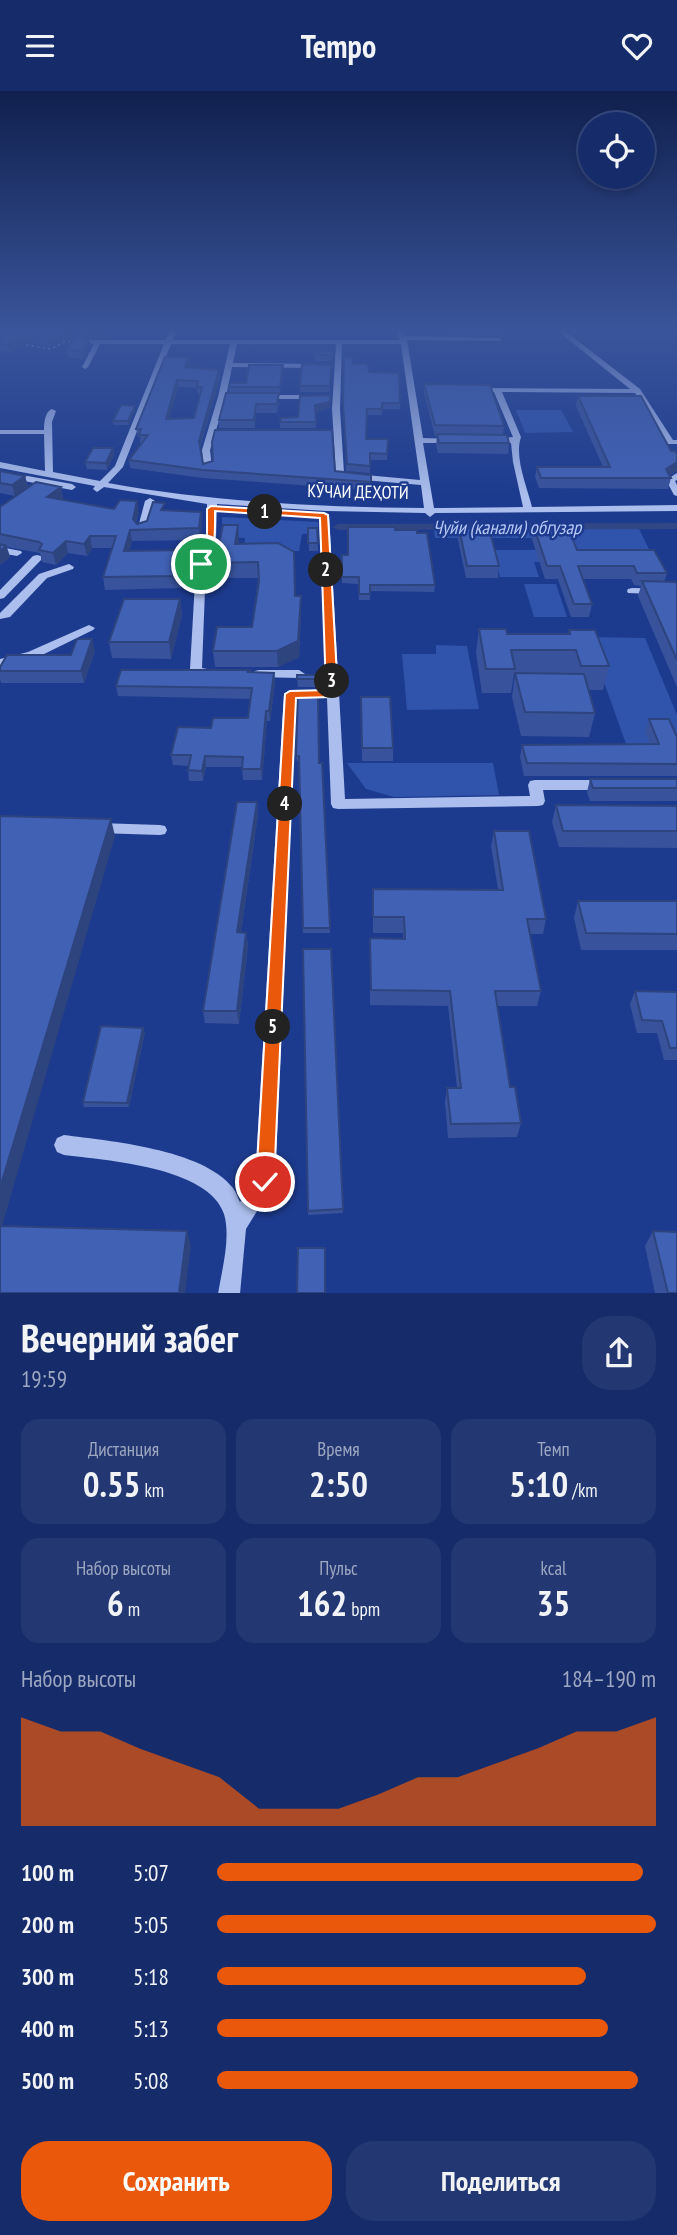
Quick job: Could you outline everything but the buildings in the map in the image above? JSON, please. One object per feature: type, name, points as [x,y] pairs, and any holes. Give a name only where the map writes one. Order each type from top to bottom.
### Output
[{"type":"street","points":[[98,488],[119,467],[151,384]]},
{"type":"street","points":[[208,468],[206,450],[224,384]]},
{"type":"street","points":[[338,384],[340,475],[425,483]]},
{"type":"street","points":[[410,384],[429,512]]},
{"type":"street","points":[[628,384],[637,391],[671,442],[677,442]]},
{"type":"street","points":[[482,390],[637,391]]},
{"type":"street","points":[[497,390],[517,437],[517,462],[528,509]]},
{"type":"street","points":[[222,397],[235,397]]},
{"type":"street","points":[[260,397],[337,397]]},
{"type":"street","points":[[33,490],[47,478],[52,411]]},
{"type":"street","points":[[0,432],[49,432]]},
{"type":"street","points":[[211,433],[224,433]]},
{"type":"street","points":[[325,433],[338,433]]},
{"type":"street","points":[[419,440],[460,441]]},
{"type":"street","points":[[488,441],[515,441]]},
{"type":"street","name":"КӮЧАИ ДЕҲОТӢ","points":[[0,465],[98,488],[211,505],[677,516]]},
{"type":"street","name":"КӮЧАИ ДЕҲОТӢ","points":[[0,474],[47,478]]},
{"type":"street","points":[[677,476],[670,480],[677,492]]},
{"type":"street","name":"КӮЧАИ ДЕҲОТӢ","points":[[98,488],[150,501],[324,515],[677,508]]},
{"type":"street","points":[[142,531],[150,501]]},
{"type":"street","points":[[211,505],[211,538],[201,564],[196,669],[205,674],[229,674]]},
{"type":"street","points":[[324,515],[338,804],[538,801],[535,785],[616,785]]},
{"type":"street","points":[[0,550],[18,553]]},
{"type":"street","points":[[0,596],[37,558]]},
{"type":"street","points":[[0,616],[6,615],[43,576],[69,567]]},
{"type":"street","points":[[632,591],[677,592]]},
{"type":"street","points":[[0,663],[32,656],[89,628]]},
{"type":"street","points":[[243,674],[299,674]]},
{"type":"street","points":[[235,1228],[265,1182],[290,694],[332,694]]},
{"type":"street","points":[[80,827],[160,830]]},
{"type":"street","points":[[64,1145],[145,1156],[216,1184],[228,1195],[234,1213],[229,1293]]},
{"type":"shaded area","points":[[516,410],[561,410],[573,432],[525,433]]},
{"type":"shaded area","points":[[222,517],[318,522],[318,533],[302,534],[299,551],[244,551],[245,538],[222,537]]},
{"type":"shaded area","points":[[433,524],[637,525],[655,561],[577,561],[567,538],[435,538]]},
{"type":"shaded area","points":[[494,550],[553,550],[557,562],[534,562],[539,577],[500,577]]},
{"type":"shaded area","points":[[524,584],[556,584],[567,617],[534,617]]},
{"type":"shaded area","points":[[588,637],[645,638],[677,715],[677,744],[626,744]]},
{"type":"shaded area","points":[[436,645],[467,646],[479,709],[407,710],[402,654],[436,654]]},
{"type":"shaded area","points":[[347,763],[493,763],[499,795],[394,797],[366,789]]},
{"type":"waterway","name":"Чуйи (канали) обгузар","points":[[338,527],[677,526]]},
{"type":"route","points":[[201,564],[211,538],[211,509],[324,515],[332,694],[290,694],[265,1182]]}]
